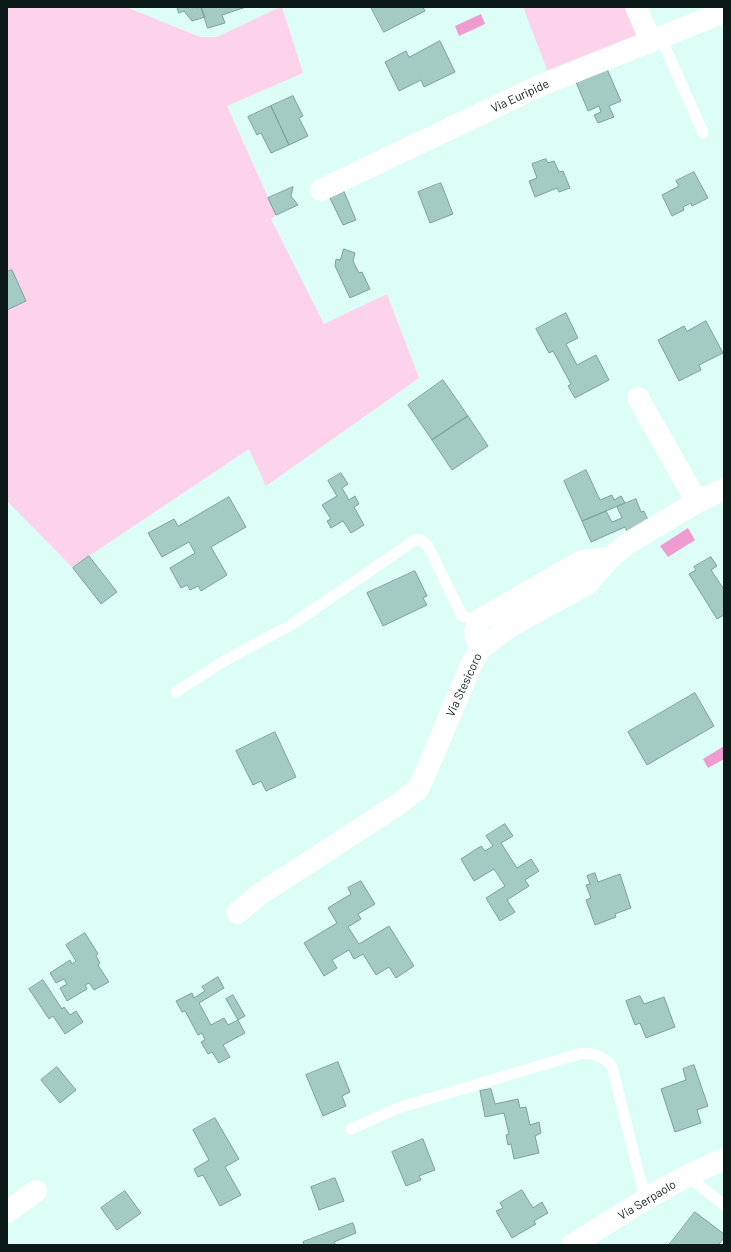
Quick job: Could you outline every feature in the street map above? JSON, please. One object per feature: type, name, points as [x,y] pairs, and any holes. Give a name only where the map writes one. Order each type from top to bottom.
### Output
[{"type":"street","points":[[636,7],[656,40]]},
{"type":"street","name":"Via Euripide","points":[[321,190],[541,85],[724,12]]},
{"type":"street","points":[[638,398],[697,502]]},
{"type":"street","name":"Via Stesicoro","points":[[237,913],[260,894],[397,805],[418,789],[472,663],[480,649],[512,625],[588,584],[610,558],[628,542],[697,502],[724,489]]},
{"type":"street","points":[[480,649],[475,632],[479,620],[582,561],[610,558]]},
{"type":"street","name":"Via Serpaolo","points":[[578,1244],[647,1198],[687,1176],[724,1159]]},
{"type":"street","points":[[7,1212],[36,1192]]},
{"type":"lane","points":[[656,40],[703,133]]},
{"type":"lane","points":[[176,692],[224,661],[292,625],[415,540],[421,540],[428,546],[462,616],[479,620]]},
{"type":"lane","points":[[351,1129],[398,1108],[582,1053],[592,1054],[600,1056],[608,1061],[612,1067],[640,1179],[647,1198]]},
{"type":"lane","points":[[687,1176],[724,1205]]},
{"type":"shaded area","points":[[7,7],[126,7],[200,37],[217,37],[282,7],[303,73],[227,106],[276,215],[271,219],[324,324],[387,294],[419,378],[266,486],[249,449],[73,568],[7,501]]},
{"type":"shaded area","points":[[523,7],[626,7],[638,35],[549,75]]},
{"type":"shaded area","points":[[481,14],[485,24],[459,36],[455,26]]},
{"type":"shaded area","points":[[688,528],[695,540],[668,557],[660,546]]},
{"type":"shaded area","points":[[724,746],[724,759],[708,768],[703,759]]},
{"type":"building","points":[[177,7],[201,7],[205,17],[192,21],[184,11],[179,13]]},
{"type":"building","points":[[201,7],[246,7],[222,15],[225,23],[208,28]]},
{"type":"building","points":[[371,7],[423,7],[425,11],[384,32]]},
{"type":"building","points":[[440,41],[455,72],[424,87],[421,80],[399,91],[385,62],[406,51],[409,57]]},
{"type":"building","points":[[607,69],[621,101],[609,106],[614,117],[598,123],[594,115],[601,112],[599,106],[588,111],[576,82]]},
{"type":"building","points":[[293,96],[303,116],[299,118],[308,136],[289,145],[271,106]]},
{"type":"building","points":[[271,106],[289,145],[271,153],[261,133],[257,135],[248,117]]},
{"type":"building","points":[[546,159],[548,163],[554,161],[559,172],[563,171],[570,188],[559,192],[557,188],[535,197],[529,181],[537,178],[532,164]]},
{"type":"building","points":[[694,172],[708,198],[692,206],[691,203],[683,207],[684,210],[672,216],[662,195],[679,186],[676,181]]},
{"type":"building","points":[[441,183],[453,214],[430,223],[418,192]]},
{"type":"building","points":[[293,187],[291,196],[298,205],[276,215],[268,198]]},
{"type":"building","points":[[342,187],[356,220],[343,225],[328,194]]},
{"type":"building","points":[[344,249],[355,253],[353,261],[359,273],[362,272],[370,289],[350,298],[335,266],[336,259],[340,260]]},
{"type":"building","points":[[12,270],[26,301],[7,310],[7,272]]},
{"type":"building","points":[[566,313],[578,338],[566,344],[577,365],[596,355],[609,380],[575,398],[568,386],[571,384],[553,351],[549,353],[536,329]]},
{"type":"building","points":[[706,321],[723,353],[699,365],[701,370],[679,381],[658,340],[684,326],[687,331]]},
{"type":"building","points":[[443,380],[468,416],[432,440],[408,405]]},
{"type":"building","points":[[468,416],[488,446],[452,470],[432,440]]},
{"type":"building","points":[[586,470],[600,500],[612,495],[614,500],[621,496],[625,503],[582,521],[564,481]]},
{"type":"building","points":[[341,473],[348,484],[342,488],[349,500],[355,496],[359,504],[354,507],[364,525],[351,533],[343,521],[331,528],[327,521],[331,519],[322,505],[337,496],[328,481]]},
{"type":"building","points":[[229,497],[246,527],[211,547],[227,575],[201,591],[198,586],[190,590],[187,585],[181,588],[170,568],[195,553],[189,542],[162,557],[148,533],[174,519],[178,526]]},
{"type":"building","points":[[636,499],[641,512],[644,511],[649,522],[628,533],[625,527],[591,542],[582,521],[606,511],[612,522],[622,518],[617,507]]},
{"type":"building","points":[[89,556],[117,592],[101,604],[73,568]]},
{"type":"building","points":[[711,557],[717,566],[711,570],[724,588],[724,615],[717,619],[689,574],[696,570],[694,567]]},
{"type":"building","points":[[415,571],[427,596],[423,598],[427,605],[383,626],[367,593]]},
{"type":"building","points":[[695,693],[714,726],[647,765],[628,732]]},
{"type":"building","points":[[275,732],[296,777],[266,791],[261,781],[253,785],[236,751]]},
{"type":"building","points":[[505,824],[513,836],[501,843],[517,868],[531,859],[539,871],[525,880],[529,886],[507,900],[515,912],[500,921],[486,898],[505,886],[494,869],[474,881],[461,859],[481,846],[485,851],[493,846],[486,836]]},
{"type":"building","points":[[595,873],[598,882],[620,874],[631,908],[615,914],[616,917],[595,925],[586,900],[591,898],[586,885],[590,884],[587,876]]},
{"type":"building","points":[[361,881],[375,904],[358,914],[361,919],[348,927],[359,944],[389,926],[414,966],[396,978],[389,967],[376,975],[363,954],[354,959],[349,950],[332,960],[337,968],[324,976],[304,943],[337,923],[328,908],[351,894],[348,888]]},
{"type":"building","points":[[85,933],[98,954],[96,956],[100,963],[98,965],[109,982],[94,990],[89,983],[85,985],[87,989],[67,1001],[60,988],[67,984],[64,979],[56,983],[50,973],[70,960],[72,964],[76,961],[66,945]]},
{"type":"building","points":[[218,977],[224,988],[199,1003],[211,1025],[224,1018],[228,1025],[238,1020],[245,1033],[223,1045],[230,1057],[219,1063],[212,1052],[208,1054],[201,1042],[205,1040],[202,1033],[198,1035],[185,1011],[182,1012],[176,1001],[192,993],[194,998],[205,991],[202,987]]},
{"type":"building","points":[[43,980],[62,1009],[64,1007],[70,1015],[76,1011],[83,1022],[65,1034],[53,1016],[49,1019],[29,989]]},
{"type":"building","points":[[233,995],[245,1016],[238,1020],[226,999]]},
{"type":"building","points":[[640,996],[644,1004],[664,997],[675,1027],[646,1038],[640,1023],[635,1025],[626,1001]]},
{"type":"building","points":[[338,1062],[350,1092],[342,1096],[346,1106],[323,1116],[306,1075]]},
{"type":"building","points":[[694,1065],[708,1106],[697,1110],[701,1123],[675,1132],[661,1089],[686,1080],[683,1069]]},
{"type":"building","points":[[57,1067],[76,1090],[60,1103],[41,1080]]},
{"type":"building","points":[[491,1089],[495,1104],[518,1099],[520,1108],[526,1107],[530,1125],[539,1122],[541,1133],[535,1136],[539,1153],[514,1159],[511,1144],[508,1145],[506,1135],[509,1134],[504,1113],[485,1117],[480,1091]]},
{"type":"building","points":[[215,1118],[239,1159],[225,1167],[241,1195],[220,1206],[203,1175],[198,1177],[194,1169],[209,1160],[193,1130]]},
{"type":"building","points":[[423,1139],[435,1170],[419,1176],[421,1180],[406,1186],[392,1152]]},
{"type":"building","points":[[335,1178],[344,1201],[319,1210],[311,1187]]},
{"type":"building","points":[[522,1190],[533,1208],[542,1202],[548,1213],[534,1221],[536,1224],[512,1238],[496,1211],[503,1208],[500,1203]]},
{"type":"building","points":[[125,1191],[141,1213],[117,1230],[101,1208]]},
{"type":"building","points":[[695,1212],[724,1234],[724,1238],[718,1245],[669,1245]]},
{"type":"building","points":[[353,1223],[356,1233],[334,1242],[336,1245],[304,1245],[303,1242]]}]
